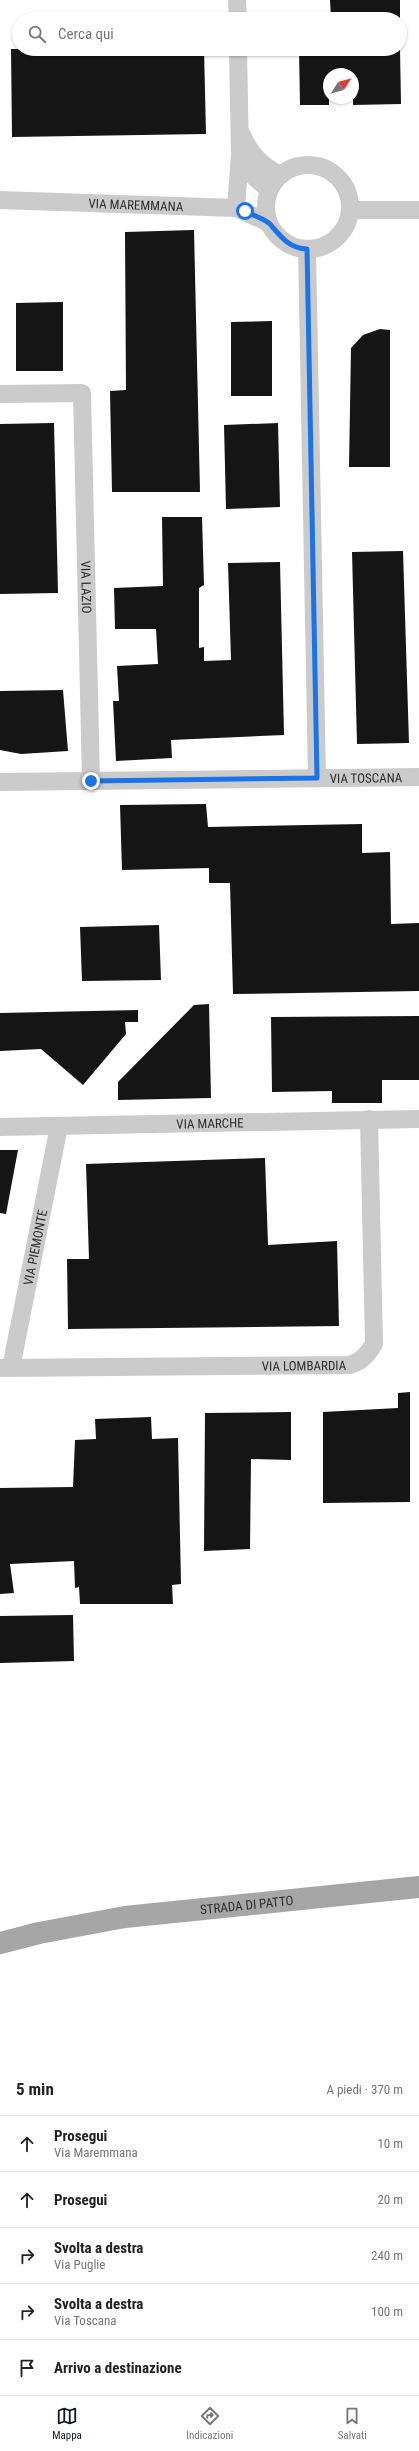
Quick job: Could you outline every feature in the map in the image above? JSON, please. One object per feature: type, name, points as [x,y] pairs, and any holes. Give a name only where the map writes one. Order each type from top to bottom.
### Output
[{"type":"main road","name":"STRADA DI PATTO","points":[[0,1944],[74,1926],[133,1916],[419,1886]]},
{"type":"street","points":[[237,0],[238,12]]},
{"type":"street","points":[[236,208],[240,154],[238,56]]},
{"type":"street","points":[[240,129],[254,158],[262,165],[280,175]]},
{"type":"street","points":[[240,154],[251,174],[269,190]]},
{"type":"street","points":[[304,165],[325,168],[336,175],[345,185],[350,198],[351,210],[347,225],[339,236],[323,247],[307,249],[291,246],[280,239],[269,223],[266,206],[269,190],[280,175],[293,167],[304,165]]},
{"type":"street","name":"VIA MAREMMANA","points":[[0,200],[236,208],[269,223]]},
{"type":"street","points":[[351,210],[419,210]]},
{"type":"street","points":[[307,249],[317,778]]},
{"type":"street","name":"VIA LAZIO","points":[[0,394],[82,393],[91,781]]},
{"type":"street","name":"VIA TOSCANA","points":[[0,782],[419,777]]},
{"type":"street","name":"VIA LOMBARDIA","points":[[5,1368],[348,1365],[359,1362],[370,1351],[374,1344],[369,1119]]},
{"type":"street","name":"VIA MARCHE","points":[[0,1127],[419,1119]]},
{"type":"street","name":"VIA PIEMONTE","points":[[5,1368],[59,1126]]},
{"type":"building","points":[[330,0],[400,0],[400,12],[331,12]]},
{"type":"building","points":[[11,49],[12,56],[204,56],[206,134],[12,137]]},
{"type":"building","points":[[299,56],[400,56],[401,104],[353,105],[359,104],[359,68],[323,68],[323,104],[329,105],[300,105]]},
{"type":"building","points":[[194,230],[200,492],[112,492],[110,391],[126,390],[125,232]]},
{"type":"building","points":[[63,302],[63,371],[16,371],[16,303]]},
{"type":"building","points":[[272,321],[272,396],[231,396],[231,322]]},
{"type":"building","points":[[380,329],[390,330],[390,467],[349,467],[351,348],[363,335]]},
{"type":"building","points":[[54,423],[58,593],[0,594],[0,424]]},
{"type":"building","points":[[278,423],[280,507],[226,509],[224,425]]},
{"type":"building","points":[[162,517],[202,517],[204,585],[199,588],[199,648],[204,647],[204,661],[231,660],[228,563],[280,562],[284,735],[171,740],[172,758],[116,761],[113,701],[119,701],[117,666],[158,664],[156,629],[115,629],[114,588],[163,586]]},
{"type":"building","points":[[403,551],[409,743],[357,744],[352,552]]},
{"type":"building","points":[[63,690],[68,751],[21,754],[0,750],[0,691]]},
{"type":"building","points":[[206,804],[208,827],[362,824],[362,853],[390,852],[391,924],[419,923],[419,991],[233,994],[230,883],[209,883],[209,868],[122,870],[120,805]]},
{"type":"building","points":[[159,925],[161,980],[82,981],[80,927]]},
{"type":"building","points":[[209,1004],[211,1098],[118,1100],[118,1082],[194,1005]]},
{"type":"building","points":[[138,1010],[138,1022],[125,1022],[126,1034],[83,1085],[41,1049],[0,1051],[0,1013]]},
{"type":"building","points":[[419,1016],[419,1080],[382,1080],[382,1103],[332,1103],[332,1091],[272,1092],[271,1017]]},
{"type":"building","points":[[0,1150],[18,1150],[6,1214],[0,1213]]},
{"type":"building","points":[[265,1158],[268,1245],[337,1241],[339,1326],[68,1329],[67,1259],[89,1259],[86,1164]]},
{"type":"building","points":[[410,1392],[410,1502],[323,1503],[323,1412],[398,1408],[398,1393]]},
{"type":"building","points":[[291,1412],[291,1460],[251,1459],[250,1549],[204,1551],[205,1413]]},
{"type":"building","points":[[151,1417],[152,1439],[178,1438],[181,1584],[172,1585],[173,1604],[80,1604],[79,1587],[75,1588],[74,1561],[10,1564],[14,1593],[0,1594],[0,1488],[73,1487],[75,1440],[96,1439],[95,1419]]},
{"type":"building","points":[[73,1615],[74,1661],[0,1663],[0,1616]]},
{"type":"route","points":[[91,781],[317,778],[309,287],[307,249],[291,246],[280,239],[269,223],[245,211]]}]
